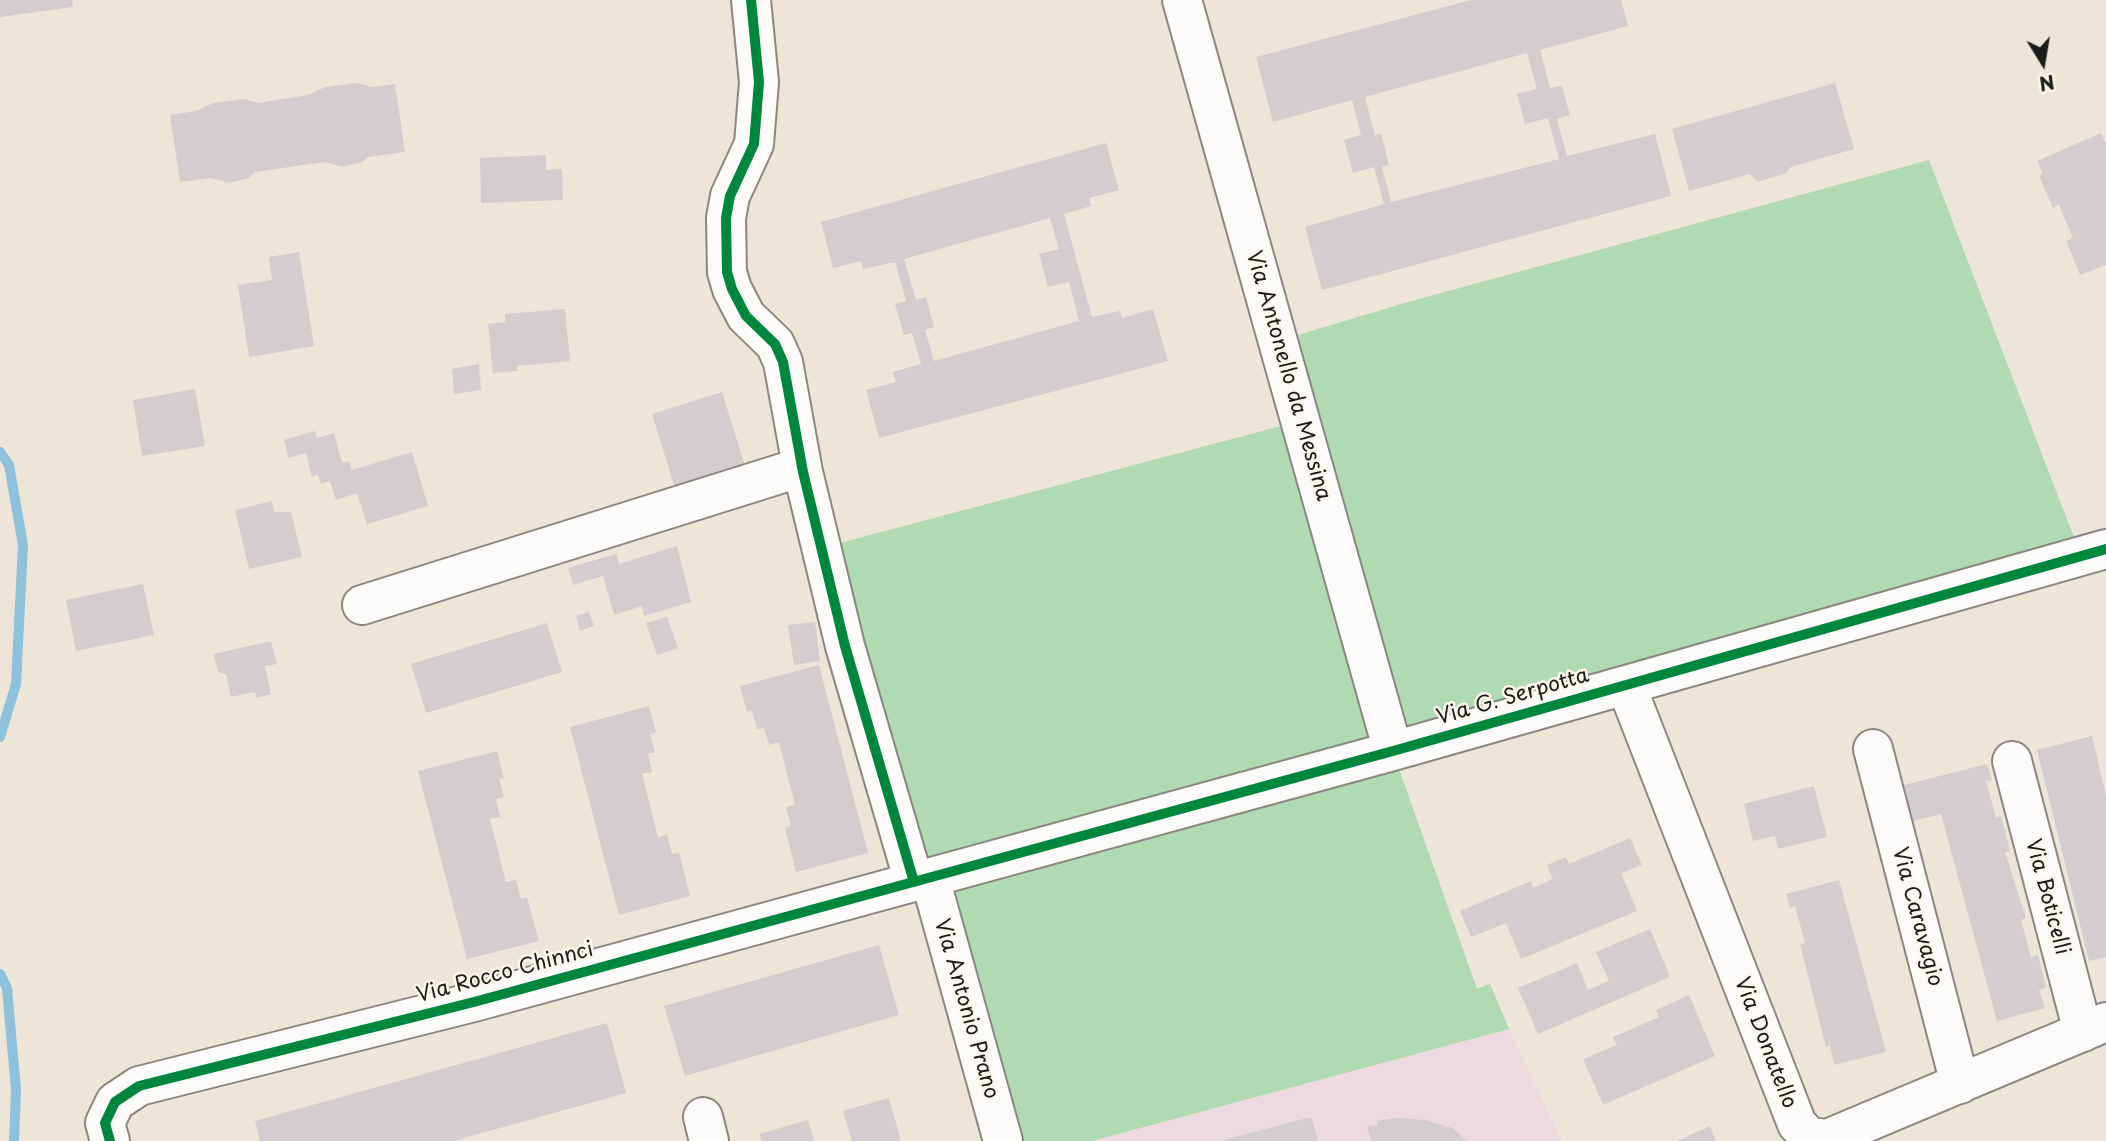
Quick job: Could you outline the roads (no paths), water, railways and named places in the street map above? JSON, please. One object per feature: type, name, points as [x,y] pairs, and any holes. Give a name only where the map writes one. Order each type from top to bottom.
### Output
[{"type":"street","name":"Via Antonio Prano","points":[[751,0],[759,82],[754,144],[730,196],[726,218],[727,272],[732,289],[746,316],[775,344],[783,362],[802,467],[845,646],[922,880],[1003,1141]]},
{"type":"street","name":"Via Antonello da Messina","points":[[1182,0],[1393,751]]},
{"type":"street","points":[[362,605],[802,467]]},
{"type":"street","name":"Via G. Serpotta","points":[[922,880],[1393,751],[2106,549]]},
{"type":"street","name":"Via Donatello","points":[[1626,685],[1797,1125],[1810,1137],[1826,1140],[2094,1027]]},
{"type":"street","name":"Via Caravagio","points":[[1873,749],[1961,1084]]},
{"type":"street","name":"Via Boticelli","points":[[2012,761],[2094,1027]]},
{"type":"street","name":"Via Rocco Chinnci","points":[[107,1132],[115,1102],[139,1086],[474,1002],[922,880]]},
{"type":"waterway","points":[[0,452],[9,465],[23,545],[16,684],[0,737]]},
{"type":"waterway","points":[[0,974],[7,988],[16,1090],[14,1141]]}]
